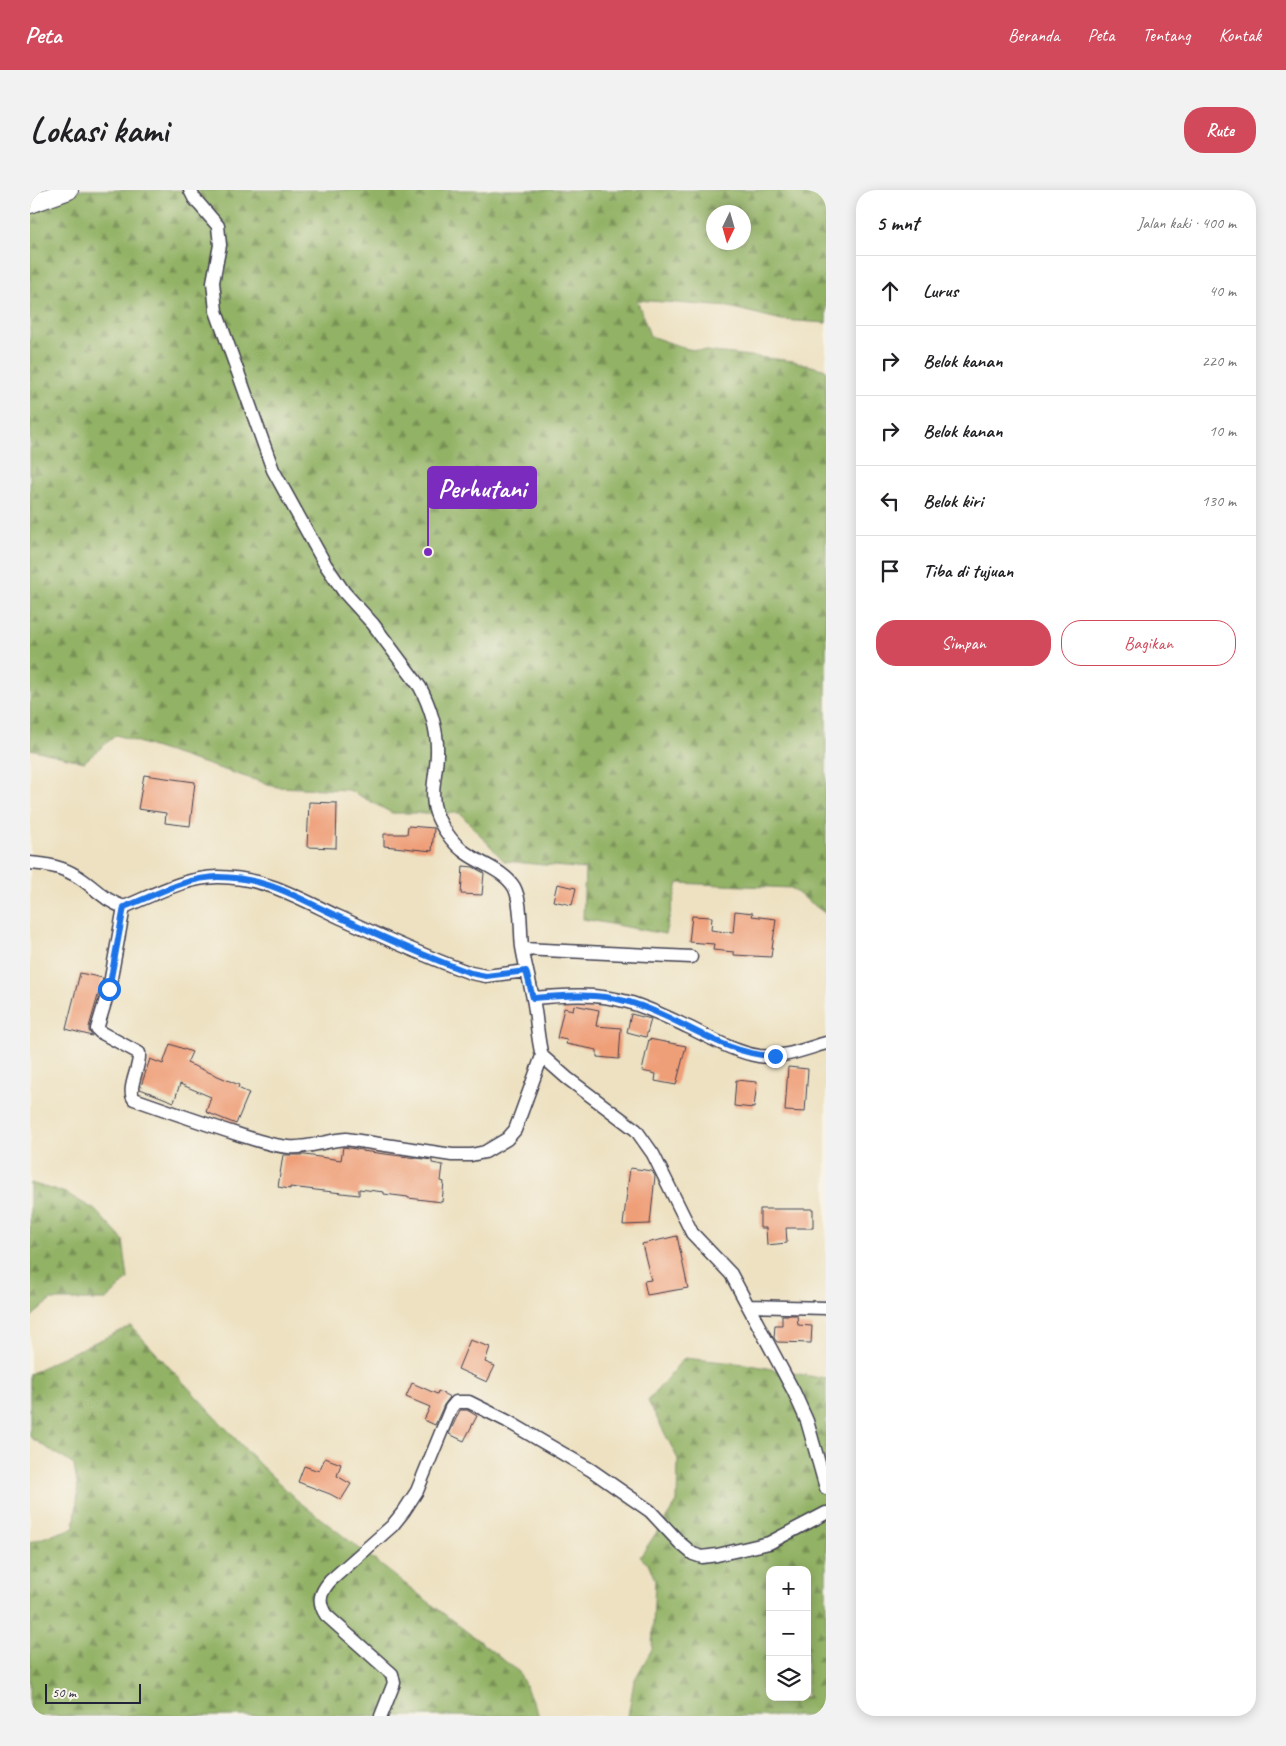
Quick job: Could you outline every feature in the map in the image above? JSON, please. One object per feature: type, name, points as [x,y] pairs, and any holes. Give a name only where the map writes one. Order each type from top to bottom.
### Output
[{"type":"street","points":[[30,204],[69,190]]},
{"type":"street","points":[[124,907],[109,989],[97,1029],[139,1053],[131,1093],[134,1099],[235,1133],[288,1147],[300,1147],[346,1139],[452,1155],[471,1156],[484,1152],[506,1139],[516,1130],[542,1056],[533,998],[526,971],[518,899],[514,888],[508,880],[485,863],[462,851],[436,814],[433,790],[437,739],[426,699],[420,687],[372,624],[344,592],[325,564],[273,470],[216,311],[213,282],[220,244],[218,226],[194,198],[190,190]]},
{"type":"street","points":[[30,863],[56,867],[75,875],[107,900],[124,907],[184,883],[217,877],[250,879],[280,888],[336,915],[471,973],[486,976],[526,971]]},
{"type":"street","points":[[523,949],[690,957]]},
{"type":"street","points":[[533,998],[574,995],[603,997],[629,1002],[669,1018],[741,1052],[760,1056],[775,1056],[826,1043]]},
{"type":"street","points":[[542,1056],[567,1078],[636,1130],[653,1154],[692,1233],[731,1274],[794,1392],[807,1421],[826,1488]]},
{"type":"street","points":[[749,1306],[826,1308]]},
{"type":"street","points":[[381,1716],[394,1683],[392,1674],[326,1615],[320,1602],[320,1596],[330,1581],[392,1526],[404,1511],[417,1491],[451,1408],[456,1402],[469,1402],[508,1421],[591,1470],[650,1511],[680,1543],[693,1554],[702,1557],[717,1556],[769,1543],[826,1513]]},
{"type":"green space","points":[[30,190],[826,190],[826,323],[782,320],[729,307],[637,300],[650,336],[688,349],[793,361],[826,370],[826,914],[791,888],[678,883],[665,934],[583,919],[585,869],[504,861],[460,813],[392,813],[349,790],[277,787],[116,735],[84,762],[30,749]]},
{"type":"green space","points":[[30,1183],[66,1193],[95,1210],[123,1240],[128,1279],[106,1300],[51,1300],[30,1318]]},
{"type":"green space","points":[[131,1326],[259,1464],[298,1501],[519,1672],[539,1716],[30,1716],[30,1542],[74,1528],[78,1492],[74,1465],[30,1437],[30,1374],[58,1359]]},
{"type":"green space","points":[[684,1358],[745,1364],[826,1379],[826,1716],[628,1716],[634,1681],[652,1649],[655,1580],[649,1565],[640,1557],[677,1502],[678,1459],[648,1401]]},
{"type":"building","points":[[144,775],[195,782],[190,826],[165,823],[166,813],[138,809]]},
{"type":"building","points":[[309,802],[337,803],[336,848],[307,847]]},
{"type":"building","points":[[408,826],[434,828],[432,851],[384,846],[384,834],[407,834]]},
{"type":"building","points":[[463,866],[473,867],[484,873],[482,895],[461,894]]},
{"type":"building","points":[[557,884],[576,888],[572,905],[553,901]]},
{"type":"building","points":[[735,911],[753,913],[752,916],[776,919],[771,957],[734,955],[734,952],[713,950],[714,944],[689,942],[692,916],[712,917],[711,930],[733,933]]},
{"type":"building","points":[[80,973],[103,978],[89,1027],[92,1036],[66,1029]]},
{"type":"building","points":[[574,1005],[599,1010],[596,1026],[621,1028],[619,1059],[597,1057],[597,1050],[566,1044],[567,1040],[557,1038],[564,1008],[573,1010]]},
{"type":"building","points":[[631,1014],[651,1019],[646,1037],[627,1032]]},
{"type":"building","points":[[649,1039],[686,1046],[676,1085],[655,1081],[656,1074],[642,1071]]},
{"type":"building","points":[[170,1044],[192,1052],[187,1063],[239,1085],[238,1088],[249,1093],[236,1124],[206,1112],[211,1097],[180,1084],[174,1102],[140,1089],[150,1059],[163,1064]]},
{"type":"building","points":[[788,1067],[808,1069],[805,1112],[785,1111]]},
{"type":"building","points":[[736,1080],[757,1082],[754,1108],[734,1106]]},
{"type":"building","points":[[343,1147],[432,1160],[432,1163],[443,1165],[441,1181],[444,1182],[442,1202],[359,1189],[359,1195],[278,1187],[283,1155],[305,1155],[341,1160]]},
{"type":"building","points":[[630,1168],[652,1171],[655,1176],[650,1224],[623,1225]]},
{"type":"building","points":[[760,1209],[813,1209],[813,1228],[786,1228],[787,1243],[767,1245],[766,1228],[760,1228]]},
{"type":"building","points":[[677,1236],[688,1288],[647,1295],[644,1281],[651,1280],[642,1244]]},
{"type":"building","points":[[782,1315],[797,1315],[798,1325],[812,1326],[811,1343],[777,1342],[774,1338],[775,1325],[782,1325]]},
{"type":"building","points":[[470,1340],[490,1347],[485,1362],[495,1366],[487,1382],[458,1369]]},
{"type":"building","points":[[412,1383],[437,1394],[438,1391],[450,1397],[444,1405],[435,1425],[424,1420],[430,1407],[406,1397]]},
{"type":"building","points":[[460,1410],[467,1410],[477,1416],[464,1441],[449,1434]]},
{"type":"building","points":[[325,1458],[341,1464],[337,1476],[351,1484],[341,1500],[298,1482],[304,1466],[319,1471]]},
{"type":"place","name":"Perhutani","points":[[428,552]]},
{"type":"route","points":[[109,989],[124,907],[184,883],[217,877],[250,879],[280,888],[336,915],[471,973],[486,976],[526,971],[533,998],[564,995],[603,997],[629,1002],[669,1018],[741,1052],[760,1056],[775,1056]]}]
